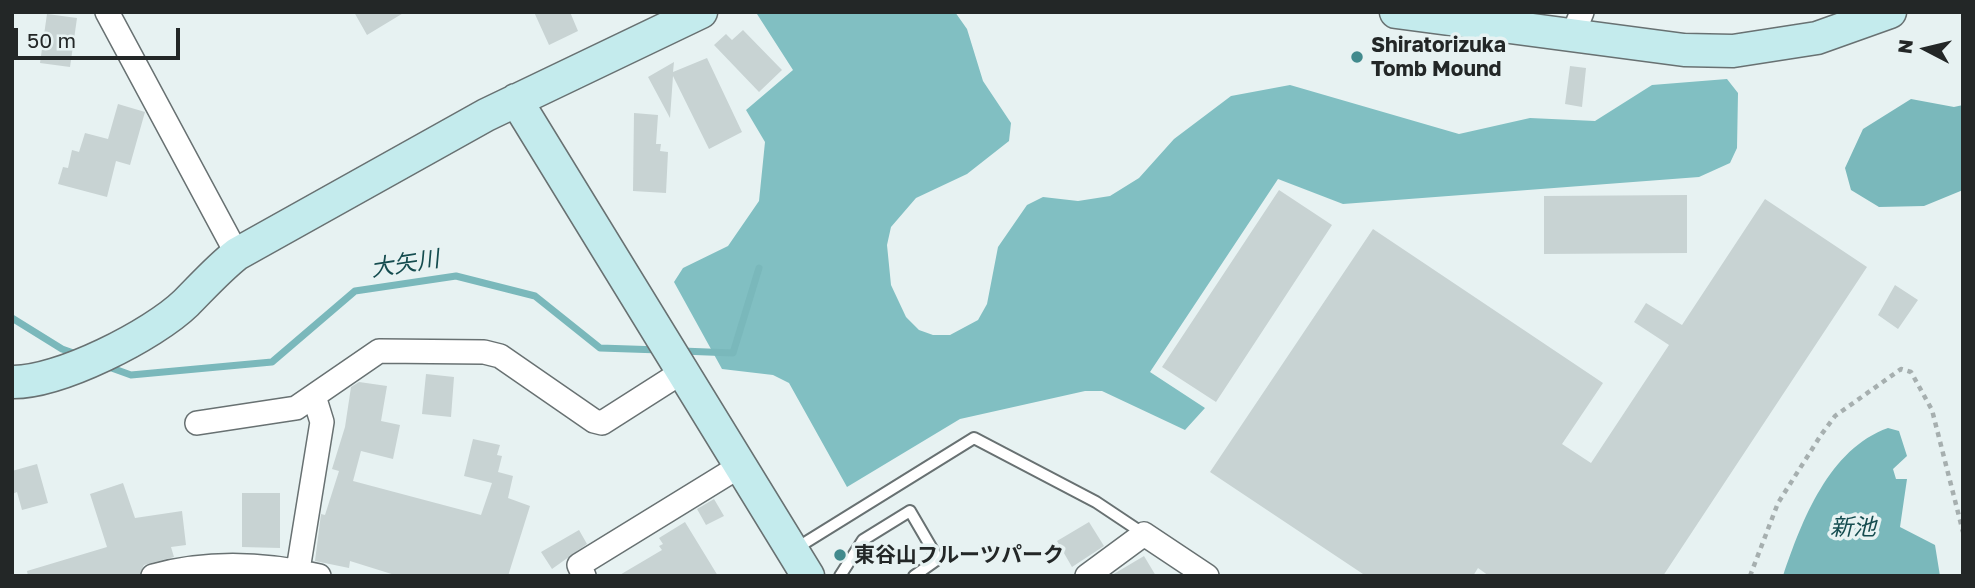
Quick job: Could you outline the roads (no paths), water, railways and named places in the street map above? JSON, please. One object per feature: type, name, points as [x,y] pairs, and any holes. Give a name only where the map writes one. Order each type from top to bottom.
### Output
[{"type":"street","points":[[107,12],[237,254]]},
{"type":"street","points":[[12,382],[56,375],[130,343],[185,304],[212,273],[237,254],[516,100],[701,12]]},
{"type":"street","points":[[1396,12],[1578,23],[1684,50],[1733,51],[1817,38],[1889,12]]},
{"type":"street","points":[[516,100],[646,309],[684,377],[801,563]]},
{"type":"street","points":[[197,423],[296,408],[379,351],[484,352],[500,356],[602,423],[684,377]]},
{"type":"street","points":[[297,573],[322,422],[314,396]]},
{"type":"street","points":[[575,572],[740,466]]},
{"type":"street","points":[[1087,576],[1144,534],[1207,576]]},
{"type":"street","points":[[153,576],[186,567],[221,564],[319,576]]},
{"type":"lane","points":[[801,563],[974,438],[1096,502],[1144,534]]},
{"type":"lane","points":[[840,576],[863,540],[910,511],[938,559],[914,576]]},
{"type":"water","points":[[1911,99],[1954,107],[1963,105],[1963,190],[1924,206],[1879,207],[1851,190],[1845,168],[1863,129]]},
{"type":"water","name":"新池","points":[[1888,428],[1899,431],[1907,456],[1893,469],[1896,479],[1907,479],[1900,527],[1935,545],[1940,576],[1783,576],[1809,510],[1834,469],[1849,452],[1867,438]]},
{"type":"waterway","name":"大矢川","points":[[682,351],[733,353],[759,268]]},
{"type":"waterway","name":"大矢川","points":[[106,366],[131,375],[272,362],[355,291],[456,276],[535,296],[600,348],[660,350]]},
{"type":"waterway","name":"大矢川","points":[[12,318],[62,349],[79,355]]},
{"type":"place","name":"Shiratorizuka Tomb Mound","points":[[1357,57]]},
{"type":"place","name":"東谷山フルーツパーク","points":[[840,555]]}]
